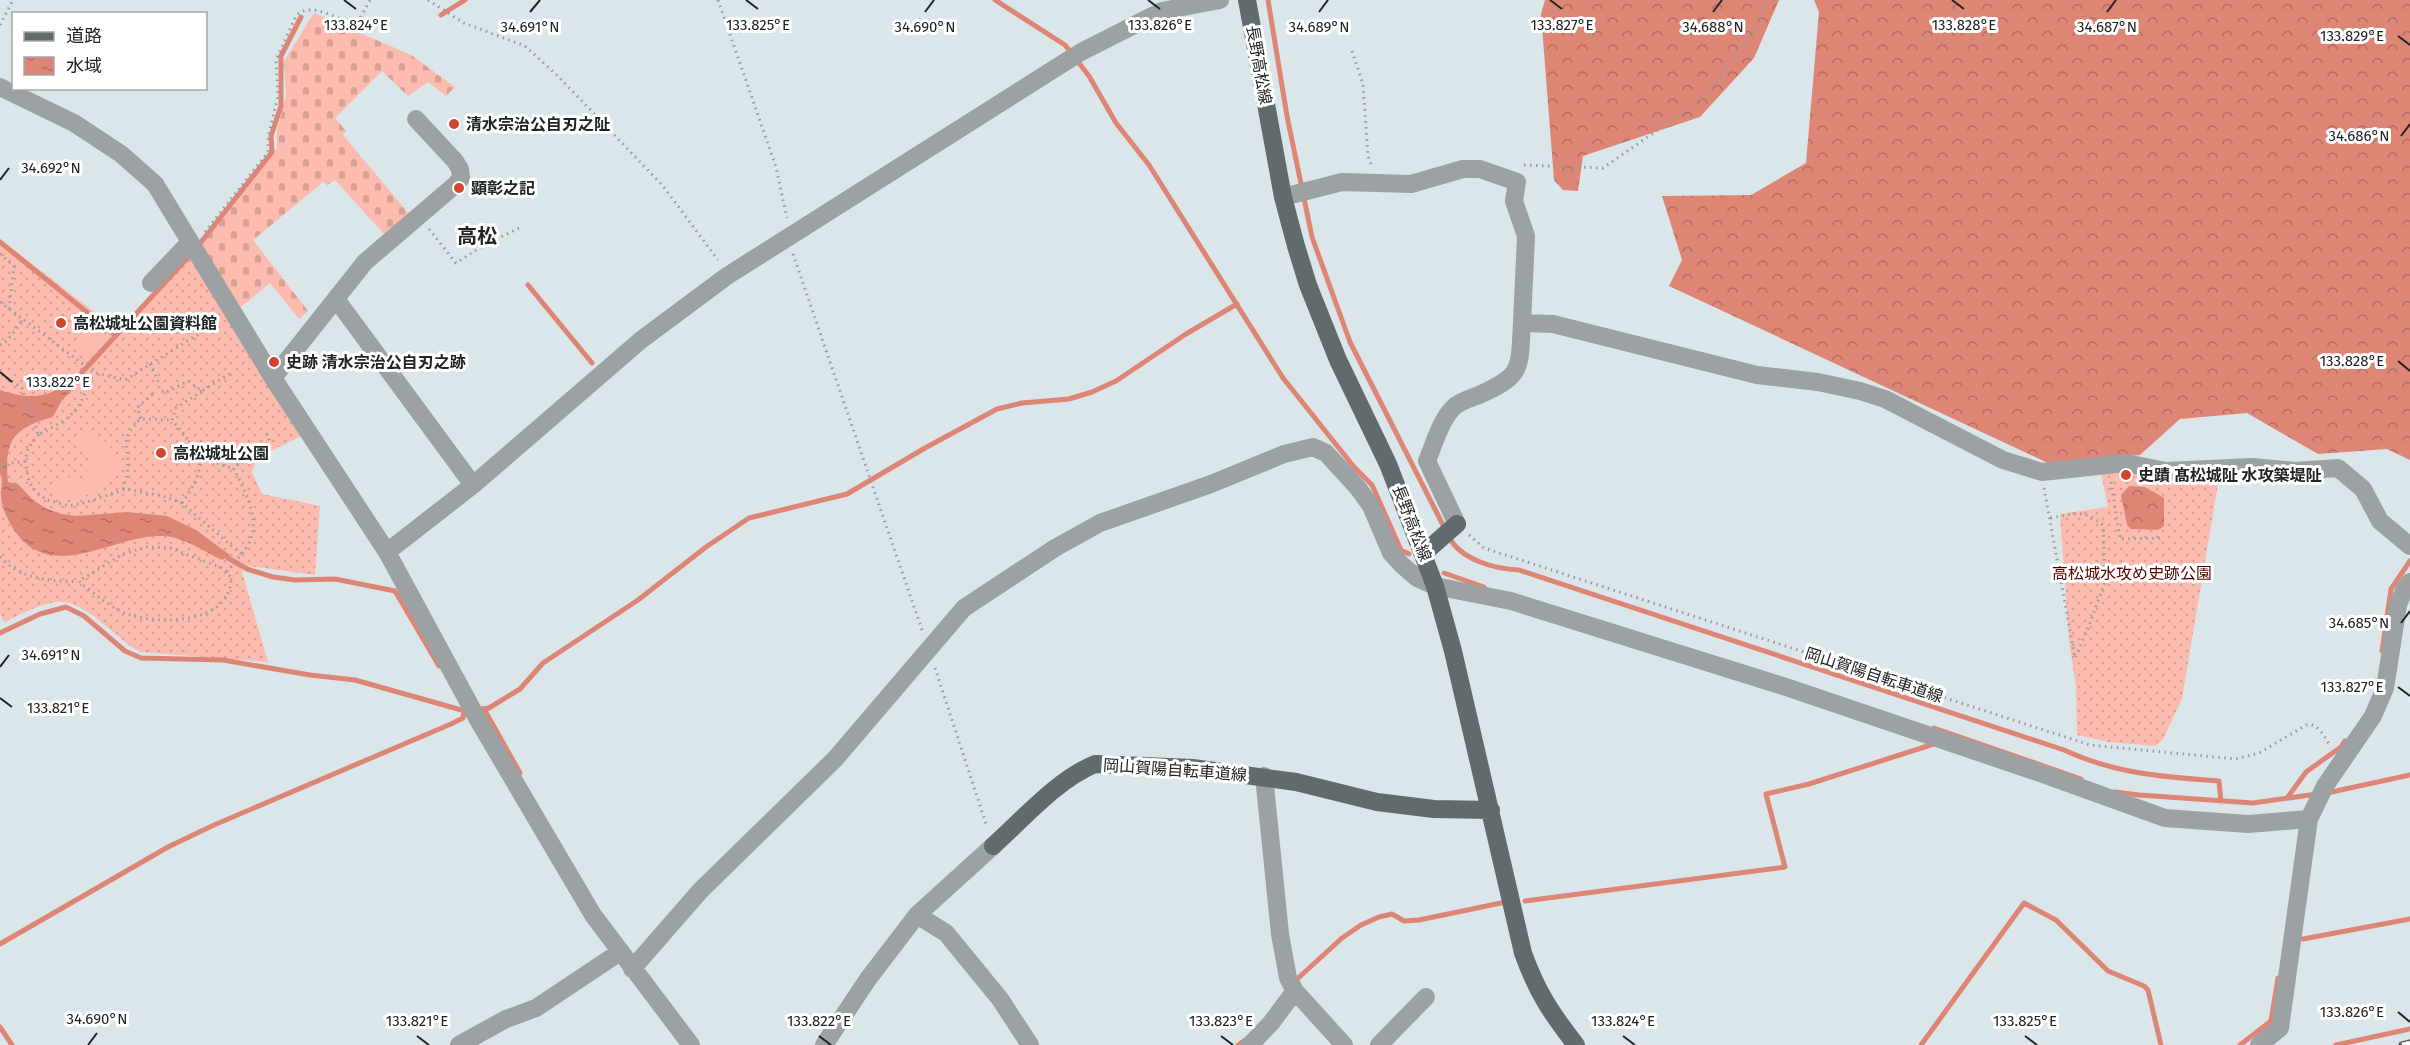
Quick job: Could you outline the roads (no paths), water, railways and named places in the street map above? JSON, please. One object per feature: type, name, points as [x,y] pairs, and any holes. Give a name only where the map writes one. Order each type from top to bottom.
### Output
[{"type":"main road","name":"長野高松線","points":[[1247,0],[1294,194],[1312,296],[1338,360],[1388,464],[1424,553],[1435,586],[1491,810],[1523,953],[1543,1001],[1576,1045]]},
{"type":"main road","points":[[1424,553],[1455,526]]},
{"type":"main road","name":"岡山賀陽自転車道線","points":[[993,846],[1063,783],[1081,770],[1095,764],[1193,768],[1264,777],[1377,801],[1434,809],[1491,810]]},
{"type":"street","points":[[387,552],[473,485],[641,340],[727,276],[1081,52],[1162,11],[1220,0]]},
{"type":"street","points":[[0,87],[74,123],[121,154],[155,184],[273,378],[387,552],[428,631],[593,915],[620,952],[635,966],[691,1045]]},
{"type":"street","points":[[273,378],[365,262],[461,178],[460,169],[455,161],[416,120]]},
{"type":"street","points":[[1294,194],[1342,182],[1411,184],[1463,169],[1480,169],[1517,182],[1514,201],[1527,236],[1519,366],[1511,377],[1496,387],[1456,405],[1449,412],[1427,461],[1455,526]]},
{"type":"street","points":[[151,283],[191,244]]},
{"type":"street","points":[[336,299],[473,485]]},
{"type":"street","points":[[1521,323],[1553,324],[1757,375],[1818,382],[1860,391],[1885,399],[2003,459],[2042,472],[2126,463],[2166,471],[2253,467],[2295,471],[2338,468],[2363,489],[2380,521],[2410,546]]},
{"type":"street","points":[[635,966],[700,891],[836,759],[964,608],[1054,548],[1100,523],[1210,484],[1284,454],[1313,447],[1326,453],[1358,488],[1371,506],[1391,553],[1402,566],[1417,578],[1435,586],[1511,601],[1786,687],[2165,818],[2248,824],[2309,819]]},
{"type":"street","points":[[2259,1045],[2280,1028],[2309,819],[2320,794],[2373,716],[2385,688],[2398,605],[2410,582]]},
{"type":"street","points":[[1264,777],[1280,934],[1293,988],[1344,1045]]},
{"type":"street","points":[[824,1045],[868,979],[917,915],[993,846]]},
{"type":"street","points":[[917,915],[946,933],[999,999],[1029,1045]]},
{"type":"street","points":[[459,1045],[506,1019],[536,1008],[620,952]]},
{"type":"street","points":[[1250,1045],[1270,1023],[1293,988]]},
{"type":"street","points":[[1379,1045],[1426,997]]},
{"type":"water","points":[[73,378],[79,383],[62,400],[53,417],[29,426],[14,438],[8,456],[8,482],[18,484],[33,500],[47,509],[62,514],[76,516],[127,512],[167,516],[196,530],[230,555],[222,560],[186,542],[163,536],[145,537],[86,553],[67,556],[49,555],[32,548],[17,534],[6,514],[1,497],[0,390],[20,395],[39,396],[56,390]]},
{"type":"waterway","points":[[441,15],[465,0]]},
{"type":"waterway","points":[[995,0],[1065,45],[1089,76],[1116,123],[1149,165],[1283,378],[1354,467],[1372,485],[1401,550],[1409,554]]},
{"type":"waterway","points":[[1268,0],[1287,116],[1312,237],[1350,342],[1445,529]]},
{"type":"waterway","points":[[198,246],[272,152],[271,136],[281,106],[281,56],[301,17]]},
{"type":"waterway","points":[[0,242],[115,335]]},
{"type":"waterway","points":[[75,380],[192,253]]},
{"type":"waterway","points":[[528,285],[592,363]]},
{"type":"waterway","points":[[0,633],[40,614],[66,607],[84,616],[125,651],[141,658],[223,660],[355,680],[465,711],[489,708],[520,689],[543,663],[638,600],[706,547],[749,518],[847,494],[997,409],[1022,403],[1069,399],[1092,392],[1116,381],[1186,334],[1237,304]]},
{"type":"waterway","points":[[1449,537],[1462,552],[1480,562],[1500,568],[1519,570],[2083,758],[2140,773],[2219,781],[2221,802]]},
{"type":"waterway","points":[[228,558],[247,569],[273,577],[295,580],[335,579],[395,591],[439,666]]},
{"type":"waterway","points":[[2382,651],[2391,589],[2410,561]]},
{"type":"waterway","points":[[1444,573],[1484,587]]},
{"type":"waterway","points":[[484,709],[520,773]]},
{"type":"waterway","points":[[0,944],[168,847],[214,825],[451,724],[463,718],[464,710]]},
{"type":"waterway","points":[[1934,728],[2081,779]]},
{"type":"waterway","points":[[2287,798],[2306,772],[2341,747],[2345,741]]},
{"type":"waterway","points":[[1525,901],[1785,867],[1766,794],[1809,784],[1937,743]]},
{"type":"waterway","points":[[2327,793],[2410,775]]},
{"type":"waterway","points":[[2115,792],[2253,803],[2317,794]]},
{"type":"waterway","points":[[1295,981],[1342,938],[1361,925],[1379,917],[1392,914],[1404,921],[1419,920],[1501,903]]},
{"type":"waterway","points":[[1921,1045],[2024,903],[2056,920],[2108,971],[2144,986],[2148,990],[2161,1045]]},
{"type":"waterway","points":[[2303,939],[2410,919]]},
{"type":"waterway","points":[[2240,1045],[2271,1021],[2278,978]]},
{"type":"waterway","points":[[0,1027],[12,1045]]},
{"type":"waterway","points":[[2336,1045],[2410,1029]]},
{"type":"waterway","points":[[1238,1045],[1247,1039]]},
{"type":"railway","points":[[2402,1045],[2410,1043]]},
{"type":"place","name":"清水宗治公自刃之阯","points":[[454,124]]},
{"type":"place","name":"顕彰之記","points":[[459,188]]},
{"type":"place","name":"高松城址公園資料館","points":[[61,323]]},
{"type":"place","name":"史跡 清水宗治公自刃之跡","points":[[274,362]]},
{"type":"place","name":"高松城址公園","points":[[161,453]]},
{"type":"place","name":"史蹟 髙松城阯 水攻築堤阯","points":[[2126,475]]},
{"type":"district","name":"高松","points":[[477,236]]},
{"type":"park label","name":"高松城水攻め史跡公園","points":[[2132,573]]}]
